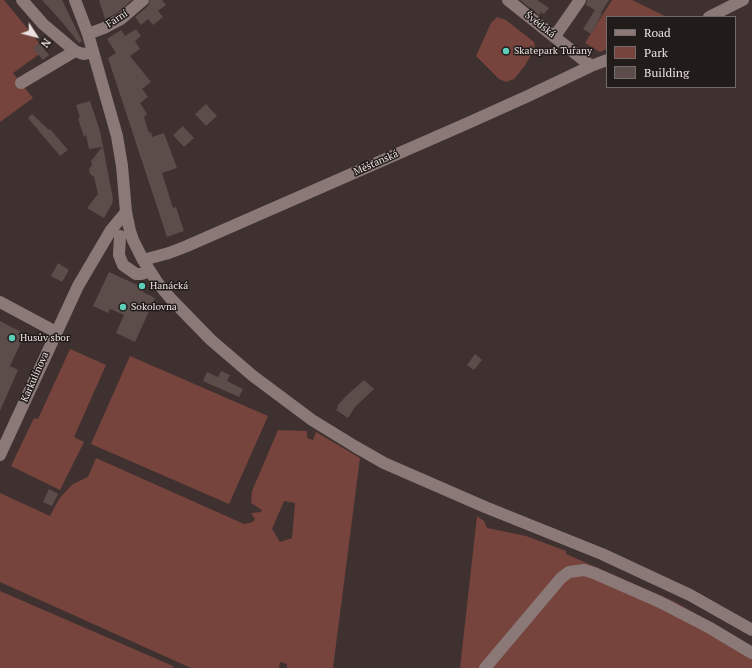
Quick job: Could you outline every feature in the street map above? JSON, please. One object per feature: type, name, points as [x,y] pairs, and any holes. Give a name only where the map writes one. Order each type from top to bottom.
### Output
[{"type":"street","points":[[22,0],[43,24],[75,51],[83,54],[93,52]]},
{"type":"street","points":[[75,0],[88,34],[117,136],[122,166],[126,212],[126,235],[119,255],[122,265],[136,274],[142,274],[150,271]]},
{"type":"street","name":"Farní","points":[[88,34],[121,19],[143,0]]},
{"type":"street","name":"Švédská","points":[[508,0],[591,66]]},
{"type":"street","points":[[555,36],[580,0]]},
{"type":"street","points":[[711,16],[743,0]]},
{"type":"street","points":[[21,84],[75,51]]},
{"type":"street","name":"Měšťanská","points":[[143,260],[187,246],[606,60]]},
{"type":"street","name":"Karkulínova","points":[[0,455],[81,281],[107,237],[126,212]]},
{"type":"street","points":[[126,235],[166,293],[211,340],[253,376],[312,420],[384,463],[485,507],[602,554],[690,595],[752,630]]},
{"type":"street","points":[[107,237],[126,235]]},
{"type":"street","points":[[0,302],[56,332]]},
{"type":"street","points":[[485,668],[561,578],[569,572],[584,570],[660,602],[710,628],[752,653]]},
{"type":"green space","points":[[0,0],[4,0],[45,50],[13,73],[33,98],[0,122]]},
{"type":"green space","points":[[612,0],[632,0],[665,16],[606,16],[606,49],[600,52],[585,43]]},
{"type":"green space","name":"Skatepark Tuřany","points":[[497,17],[506,20],[534,42],[535,48],[524,67],[514,79],[506,82],[499,79],[476,56],[491,23]]},
{"type":"green space","points":[[70,349],[106,365],[74,437],[84,442],[60,490],[11,466],[34,418],[38,419]]},
{"type":"green space","points":[[130,356],[268,416],[229,504],[91,444]]},
{"type":"green space","points":[[278,430],[307,431],[307,438],[313,440],[316,432],[360,458],[333,668],[287,668],[287,664],[280,662],[279,668],[191,668],[0,582],[0,493],[50,516],[59,499],[67,490],[73,484],[88,477],[96,458],[244,524],[253,522],[255,519],[251,513],[261,512],[262,510],[251,503],[252,491]],"holes":[[[284,501],[295,503],[292,538],[280,542],[272,529]]]},
{"type":"green space","points":[[477,516],[484,521],[487,528],[526,536],[566,551],[566,554],[673,601],[715,624],[752,647],[752,668],[460,668]]},
{"type":"green space","points":[[0,591],[173,666],[173,668],[0,668]]},
{"type":"building","points":[[42,0],[62,0],[82,41],[79,43]]},
{"type":"building","points":[[99,0],[132,0],[117,13],[105,19]]},
{"type":"building","points":[[150,0],[162,0],[166,5],[158,11],[163,17],[153,25],[148,19],[141,25],[135,17],[148,6]]},
{"type":"building","points":[[520,0],[537,0],[549,8],[544,14],[541,12],[539,15]]},
{"type":"building","points":[[587,0],[609,0],[601,13],[597,11],[602,14],[591,34],[583,29],[595,10],[586,5]]},
{"type":"building","points":[[136,29],[141,36],[135,41],[140,49],[130,56],[151,82],[142,89],[148,97],[140,103],[147,114],[144,117],[149,133],[151,132],[152,137],[164,133],[177,168],[162,173],[173,208],[176,207],[184,231],[167,237],[108,58],[116,53],[107,39],[121,30],[125,36]]},
{"type":"building","points":[[39,43],[49,55],[43,60],[33,48]]},
{"type":"building","points":[[90,101],[100,131],[113,199],[112,204],[104,218],[87,208],[98,194],[94,177],[90,174],[89,169],[92,165],[91,161],[102,147],[89,149],[86,135],[84,137],[78,118],[80,117],[76,105]]},
{"type":"building","points":[[206,104],[217,116],[206,126],[195,114]]},
{"type":"building","points":[[32,114],[49,130],[50,129],[68,150],[60,156],[28,118]]},
{"type":"building","points":[[183,126],[194,138],[184,147],[173,135]]},
{"type":"building","points":[[58,263],[69,270],[62,282],[51,276]]},
{"type":"building","name":"Sokolovna","points":[[109,272],[144,288],[143,292],[155,298],[135,342],[116,333],[124,315],[110,309],[108,313],[93,306]]},
{"type":"building","points":[[0,321],[25,334],[10,366],[18,370],[0,411]]},
{"type":"building","points":[[475,354],[482,360],[474,370],[467,365]]},
{"type":"building","points":[[221,371],[230,375],[227,381],[243,389],[239,397],[203,381],[207,372],[218,377]]},
{"type":"building","points":[[364,380],[374,389],[355,407],[348,418],[336,410],[338,407],[337,406]]},
{"type":"building","points":[[49,489],[58,494],[52,506],[43,502]]},
{"type":"place","name":"Skatepark Tuřany","points":[[506,51]]},
{"type":"place","name":"Hanácká","points":[[142,286]]},
{"type":"place","name":"Sokolovna","points":[[123,307]]},
{"type":"place","name":"Husův sbor","points":[[12,338]]}]
